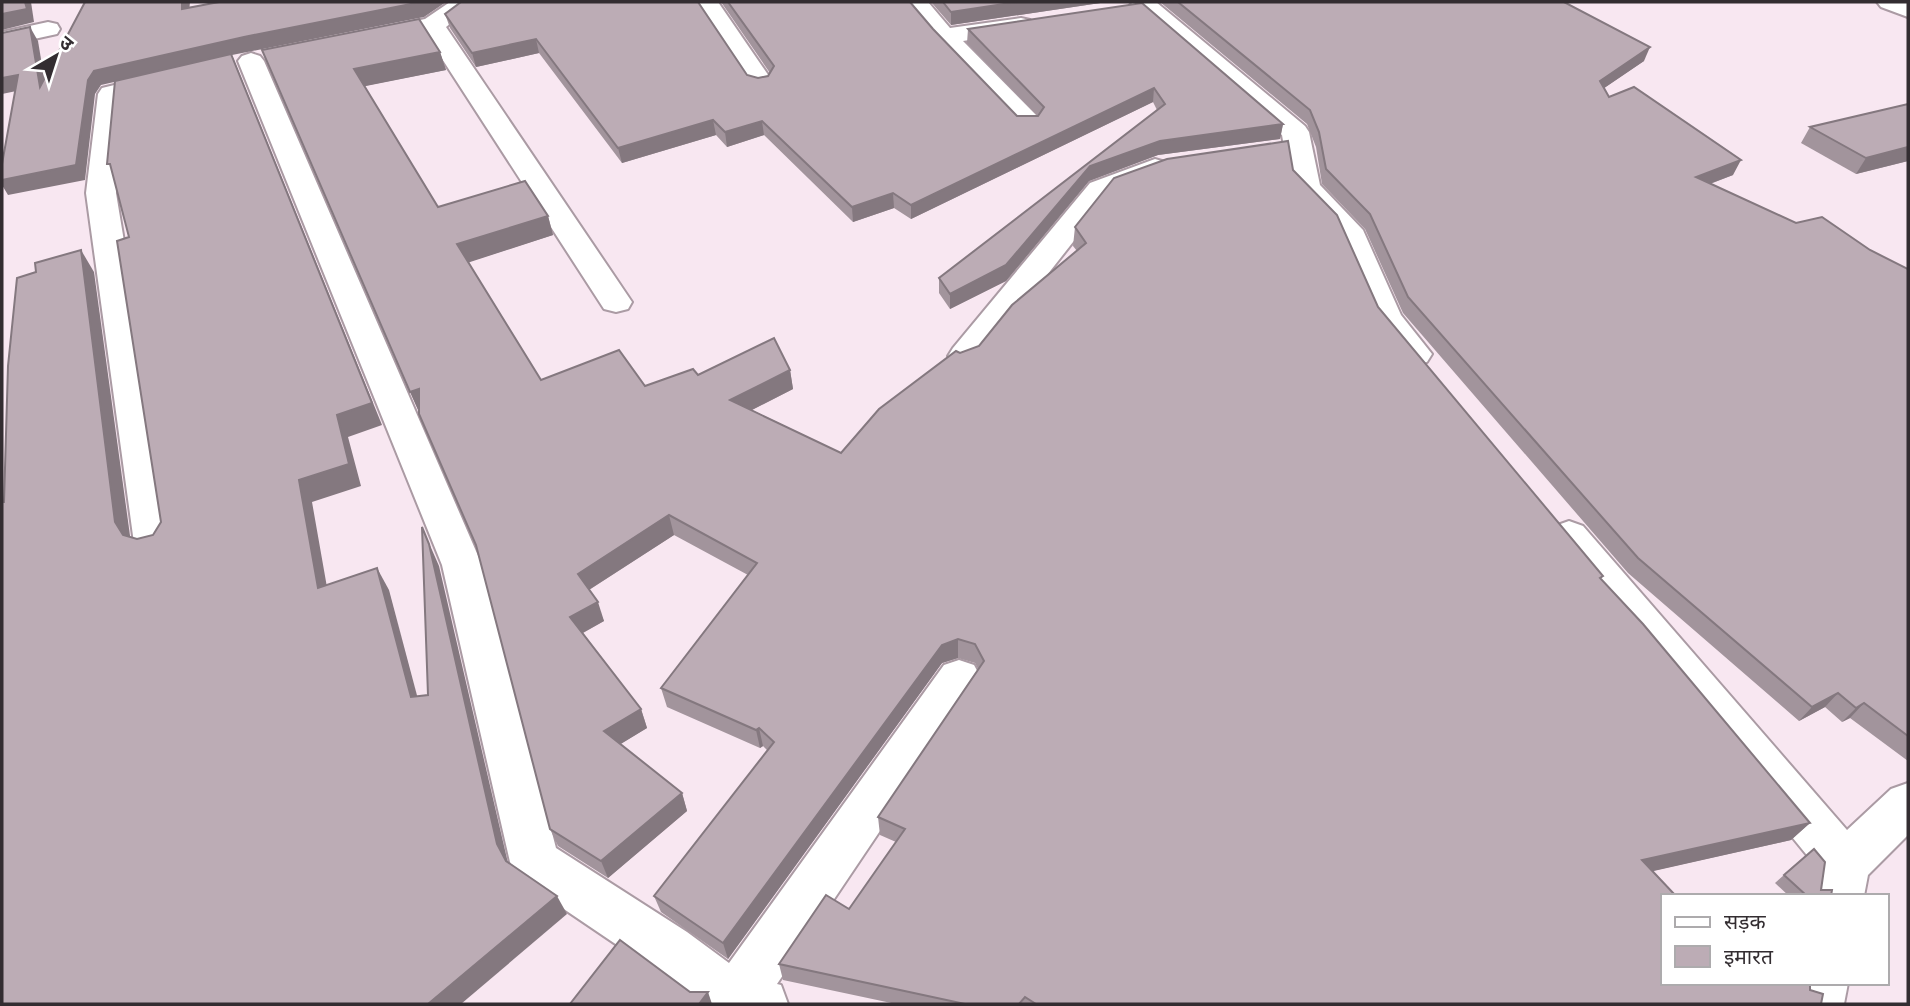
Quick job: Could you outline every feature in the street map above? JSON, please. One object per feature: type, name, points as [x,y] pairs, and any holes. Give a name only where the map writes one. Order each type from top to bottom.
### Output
[{"type":"street","points":[[342,43],[433,25],[465,2]]},
{"type":"street","points":[[706,2],[760,82]]},
{"type":"street","points":[[915,2],[1027,122]]},
{"type":"street","points":[[1889,2],[1908,10]]},
{"type":"street","points":[[1137,6],[1296,132],[1286,149],[1306,187],[1348,230],[1385,318],[1440,382]]},
{"type":"street","points":[[944,36],[1044,21]]},
{"type":"street","points":[[433,25],[616,302]]},
{"type":"street","points":[[2,39],[48,29]]},
{"type":"street","points":[[251,61],[462,565],[535,862],[669,950],[743,1003],[959,678]]},
{"type":"street","points":[[154,543],[101,193],[111,94],[187,76]]},
{"type":"street","points":[[965,356],[1101,189],[1158,167],[1183,164]]},
{"type":"street","points":[[1548,511],[1842,880],[1908,804]]},
{"type":"street","points":[[1818,1004],[1822,985]]},
{"type":"building","points":[[2,2],[25,2],[27,9],[2,14]]},
{"type":"building","points":[[85,2],[182,2],[182,9],[219,2],[421,2],[244,37],[94,71],[88,80],[76,165],[2,180],[2,164],[18,75],[2,78],[2,33],[30,27],[40,87]]},
{"type":"building","points":[[461,2],[698,2],[747,75],[758,78],[768,76],[774,66],[728,2],[910,2],[1017,116],[1038,116],[1044,107],[968,29],[1142,3],[1283,124],[1160,141],[1090,166],[1006,265],[950,294],[939,278],[1165,104],[1154,88],[911,205],[893,193],[852,207],[762,121],[725,132],[713,120],[618,148],[536,39],[472,53],[445,14]]},
{"type":"building","points":[[943,2],[1017,2],[951,12]]},
{"type":"building","points":[[1178,2],[1564,2],[1650,47],[1600,81],[1609,97],[1634,87],[1741,160],[1696,177],[1796,223],[1822,217],[1870,250],[1908,269],[1908,736],[1864,703],[1856,708],[1838,693],[1812,707],[1638,558],[1408,297],[1370,214],[1326,169],[1319,132],[1310,110]]},
{"type":"building","points":[[419,19],[440,52],[354,69],[438,207],[525,181],[548,216],[457,244],[541,380],[619,350],[645,386],[693,369],[698,375],[774,338],[790,370],[730,400],[841,453],[879,409],[956,351],[960,353],[979,346],[1012,305],[1086,243],[1075,227],[1114,178],[1167,159],[1288,141],[1293,170],[1337,215],[1378,307],[1603,576],[1600,578],[1643,624],[1810,823],[1642,860],[1674,894],[1661,894],[1661,985],[1810,985],[1810,990],[1823,994],[1821,1004],[1036,1004],[1025,997],[1019,1004],[965,1004],[779,964],[826,895],[849,909],[905,829],[878,817],[984,661],[975,644],[958,639],[942,645],[723,943],[654,896],[774,742],[759,728],[756,730],[661,688],[757,563],[669,515],[578,574],[598,602],[570,617],[641,709],[604,731],[682,793],[601,861],[550,829],[476,545],[419,414],[419,389],[410,392],[262,50]]},
{"type":"building","points":[[231,54],[372,403],[337,415],[349,464],[299,480],[318,588],[377,568],[411,697],[428,695],[422,527],[429,544],[497,844],[506,861],[557,896],[428,1004],[2,1004],[2,502],[8,366],[17,278],[36,272],[35,263],[81,250],[115,522],[123,535],[137,539],[153,535],[161,522],[117,241],[129,237],[110,164],[107,164],[115,81]]},
{"type":"building","points":[[1908,104],[1908,147],[1866,158],[1810,127]]},
{"type":"building","points":[[1814,849],[1825,862],[1821,890],[1832,890],[1831,894],[1805,894],[1784,875]]},
{"type":"building","points":[[620,940],[690,992],[708,992],[699,1004],[570,1004]]}]
